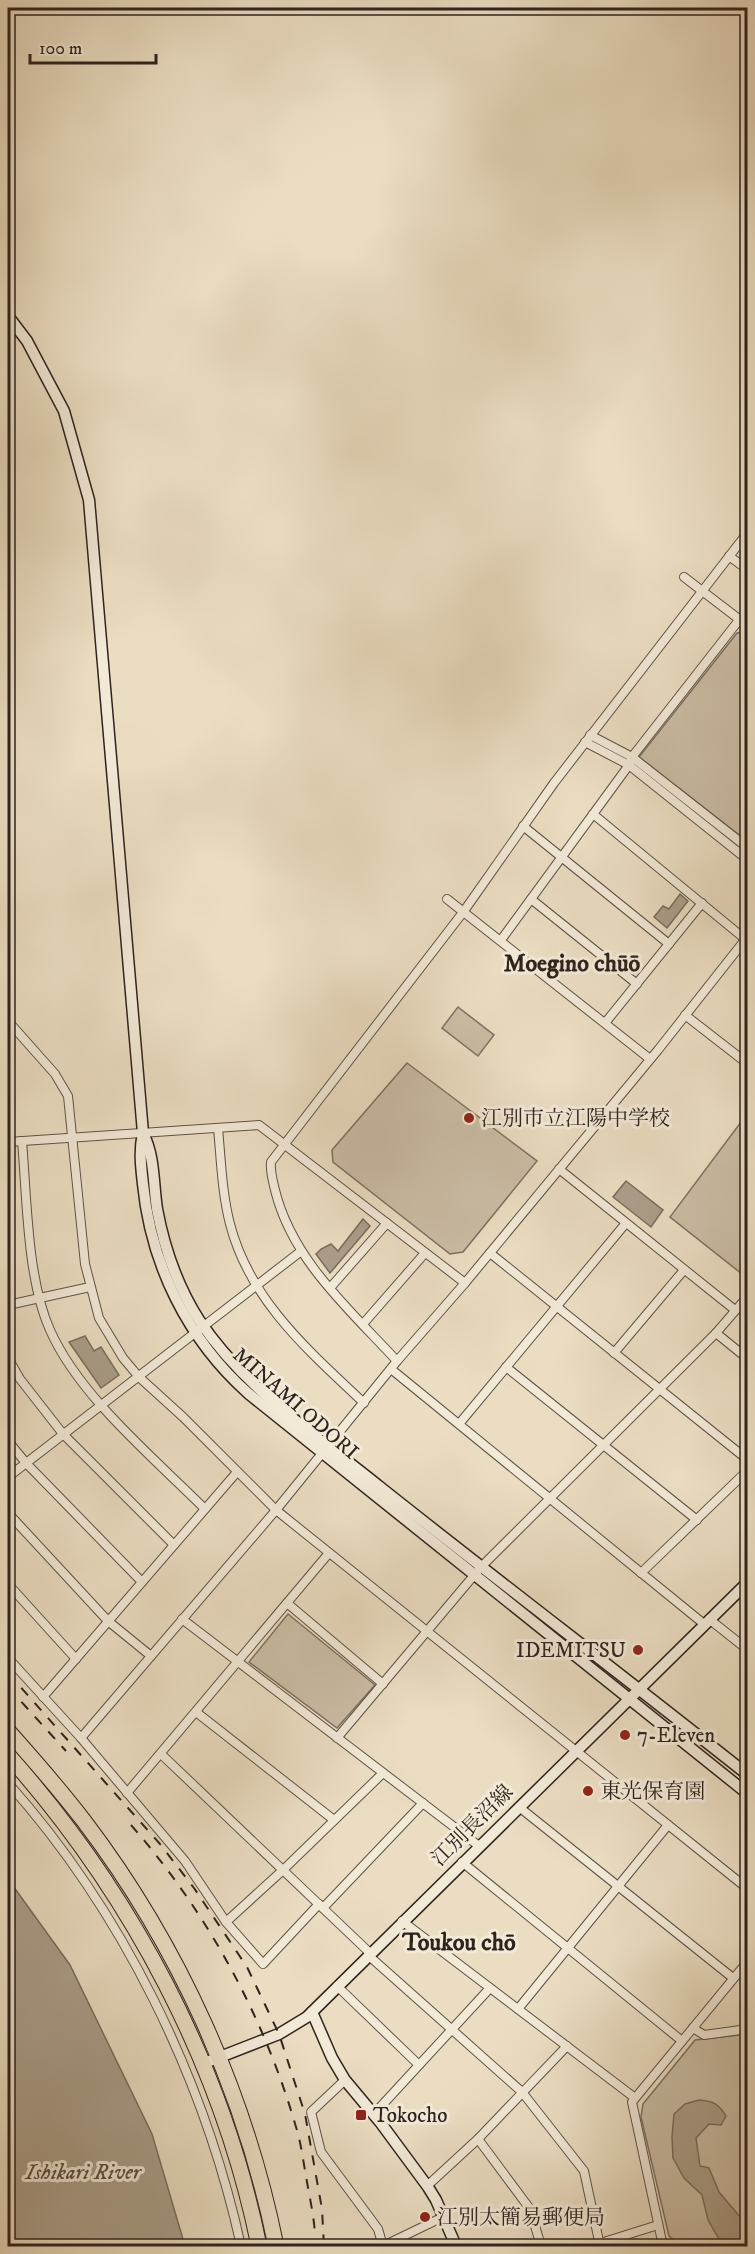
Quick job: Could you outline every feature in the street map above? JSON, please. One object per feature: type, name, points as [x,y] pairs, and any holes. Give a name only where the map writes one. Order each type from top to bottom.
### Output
[{"type":"highway","points":[[8,1731],[84,1820],[119,1871],[172,1958],[207,2030],[232,2089],[252,2151],[276,2247]]},
{"type":"highway","points":[[8,1755],[71,1831],[124,1911],[169,1992],[202,2064],[231,2141],[259,2247]]},
{"type":"street","name":"MINAMI ODORI","points":[[8,316],[27,341],[64,411],[89,500],[143,1134],[140,1149],[146,1209],[152,1238],[171,1288],[200,1330],[215,1360],[238,1385],[326,1449],[477,1571],[628,1700],[747,1794]]},
{"type":"street","points":[[397,1361],[300,1252],[280,1207],[270,1170],[271,1162],[464,911],[588,738],[747,532]]},
{"type":"street","points":[[729,556],[747,570]]},
{"type":"street","points":[[684,577],[747,626]]},
{"type":"street","points":[[501,940],[630,761],[739,620]]},
{"type":"street","points":[[588,738],[630,761],[747,849]]},
{"type":"street","points":[[630,761],[747,860]]},
{"type":"street","points":[[81,1738],[276,1510],[397,1361],[559,1170],[746,937],[593,814]]},
{"type":"street","points":[[523,826],[669,944]]},
{"type":"street","points":[[447,898],[650,1059]]},
{"type":"street","points":[[531,898],[637,984]]},
{"type":"street","points":[[605,1023],[702,903]]},
{"type":"street","points":[[685,1015],[747,1062]]},
{"type":"street","points":[[8,1021],[65,1088],[70,1105],[85,1264],[90,1287],[96,1310],[107,1333],[138,1377],[183,1417],[276,1510],[747,1889]]},
{"type":"street","points":[[8,1142],[259,1125],[465,1283]]},
{"type":"street","points":[[218,1128],[231,1227],[256,1286],[295,1336],[364,1403]]},
{"type":"street","points":[[22,1141],[33,1262],[40,1298],[50,1330],[62,1353],[101,1405],[205,1509]]},
{"type":"street","points":[[559,1170],[735,1310]]},
{"type":"street","points":[[459,1424],[626,1223]]},
{"type":"street","points":[[330,1288],[387,1224]]},
{"type":"street","points":[[8,1477],[300,1252]]},
{"type":"street","points":[[363,1324],[425,1253]]},
{"type":"street","points":[[490,1253],[747,1460]]},
{"type":"street","points":[[614,1353],[684,1270]]},
{"type":"street","points":[[8,1305],[90,1287]]},
{"type":"street","points":[[337,1738],[477,1571],[548,1497],[716,1333],[747,1296]]},
{"type":"street","points":[[716,1333],[747,1359]]},
{"type":"street","points":[[8,1358],[20,1379],[63,1434],[174,1545]]},
{"type":"street","points":[[506,1367],[696,1520]]},
{"type":"street","points":[[391,1369],[641,1573],[747,1650]]},
{"type":"street","points":[[8,1441],[26,1463],[142,1582]]},
{"type":"street","points":[[641,1573],[747,1470]]},
{"type":"street","points":[[43,1696],[237,1472]]},
{"type":"street","points":[[8,1513],[108,1621],[151,1656]]},
{"type":"street","points":[[128,1793],[329,1553]]},
{"type":"street","name":"MINAMI ODORI","points":[[477,1571],[639,1689],[747,1775]]},
{"type":"street","name":"江別長沼線","points":[[202,2064],[279,2034],[307,2017],[747,1581]]},
{"type":"street","points":[[8,1584],[76,1659]]},
{"type":"street","points":[[287,1603],[383,1684]]},
{"type":"street","points":[[182,1619],[479,1846]]},
{"type":"street","points":[[8,1658],[81,1738],[185,1861],[226,1922],[263,1964],[423,1803]]},
{"type":"street","points":[[196,1712],[334,1820]]},
{"type":"street","points":[[161,1754],[369,1954],[522,2092],[584,2171],[597,2246],[658,2225]]},
{"type":"street","points":[[226,1922],[383,1773]]},
{"type":"street","points":[[8,1783],[64,1852],[105,1913],[153,1999],[208,2128],[233,2210],[241,2247]]},
{"type":"street","points":[[519,1807],[733,1978]]},
{"type":"street","points":[[518,2009],[668,1825]]},
{"type":"street","points":[[462,1862],[682,2041]]},
{"type":"street","points":[[402,1921],[635,2098]]},
{"type":"street","points":[[663,2247],[632,2102],[747,1961]]},
{"type":"street","points":[[337,1986],[419,2065]]},
{"type":"street","points":[[373,2115],[490,1988]]},
{"type":"street","points":[[312,2012],[332,2058],[345,2080],[427,2186],[456,2247]]},
{"type":"street","points":[[693,2028],[704,2035],[747,2030]]},
{"type":"street","points":[[427,2186],[478,2139],[567,2046]]},
{"type":"street","points":[[345,2080],[311,2112],[321,2152],[378,2229],[383,2246],[443,2217]]},
{"type":"street","points":[[478,2139],[530,2209],[541,2247]]},
{"type":"shaded area","points":[[744,632],[748,635],[747,841],[639,757],[737,633]]},
{"type":"shaded area","points":[[458,1007],[494,1035],[478,1056],[442,1028]]},
{"type":"shaded area","points":[[407,1063],[537,1161],[463,1252],[450,1254],[333,1162],[332,1150]]},
{"type":"shaded area","points":[[747,1114],[747,1278],[670,1217]]},
{"type":"shaded area","points":[[288,1614],[375,1685],[337,1728],[249,1662]]},
{"type":"shaded area","points":[[747,2034],[747,2246],[682,2246],[669,2236],[641,2117],[643,2104],[695,2040]]},
{"type":"water","points":[[680,894],[688,901],[667,928],[654,917],[663,906],[669,909]]},
{"type":"water","points":[[626,1181],[663,1210],[651,1227],[613,1197]]},
{"type":"water","points":[[363,1219],[370,1226],[330,1273],[316,1254],[331,1244],[338,1251]]},
{"type":"water","points":[[85,1336],[94,1351],[101,1347],[119,1375],[101,1388],[69,1342]]},
{"type":"water","name":"Ishikari River","points":[[8,1879],[70,1965],[152,2134],[185,2246],[8,2246]]},
{"type":"water","points":[[699,2100],[715,2104],[726,2116],[721,2125],[709,2124],[696,2138],[700,2166],[709,2168],[719,2192],[747,2225],[747,2246],[723,2246],[708,2220],[702,2195],[684,2178],[673,2158],[674,2114],[685,2104]]},
{"type":"railway","points":[[8,1673],[160,1844],[194,1888],[247,1967],[279,2034],[305,2114],[322,2209],[324,2246]]},
{"type":"railway","points":[[8,1687],[66,1751]]},
{"type":"railway","points":[[131,1825],[184,1893],[230,1967],[250,2006],[283,2086],[298,2133],[315,2235]]},
{"type":"place","name":"江別市立江陽中学校","points":[[469,1118]]},
{"type":"place","name":"IDEMITSU","points":[[638,1650]]},
{"type":"place","name":"7-Eleven","points":[[625,1735]]},
{"type":"place","name":"東光保育園","points":[[588,1791]]},
{"type":"place","name":"Tokocho","points":[[361,2115]]},
{"type":"place","name":"江別太簡易郵便局","points":[[425,2217]]},
{"type":"district","name":"Moegino chūō","points":[[572,963]]},
{"type":"district","name":"Toukou chō","points":[[459,1942]]}]
